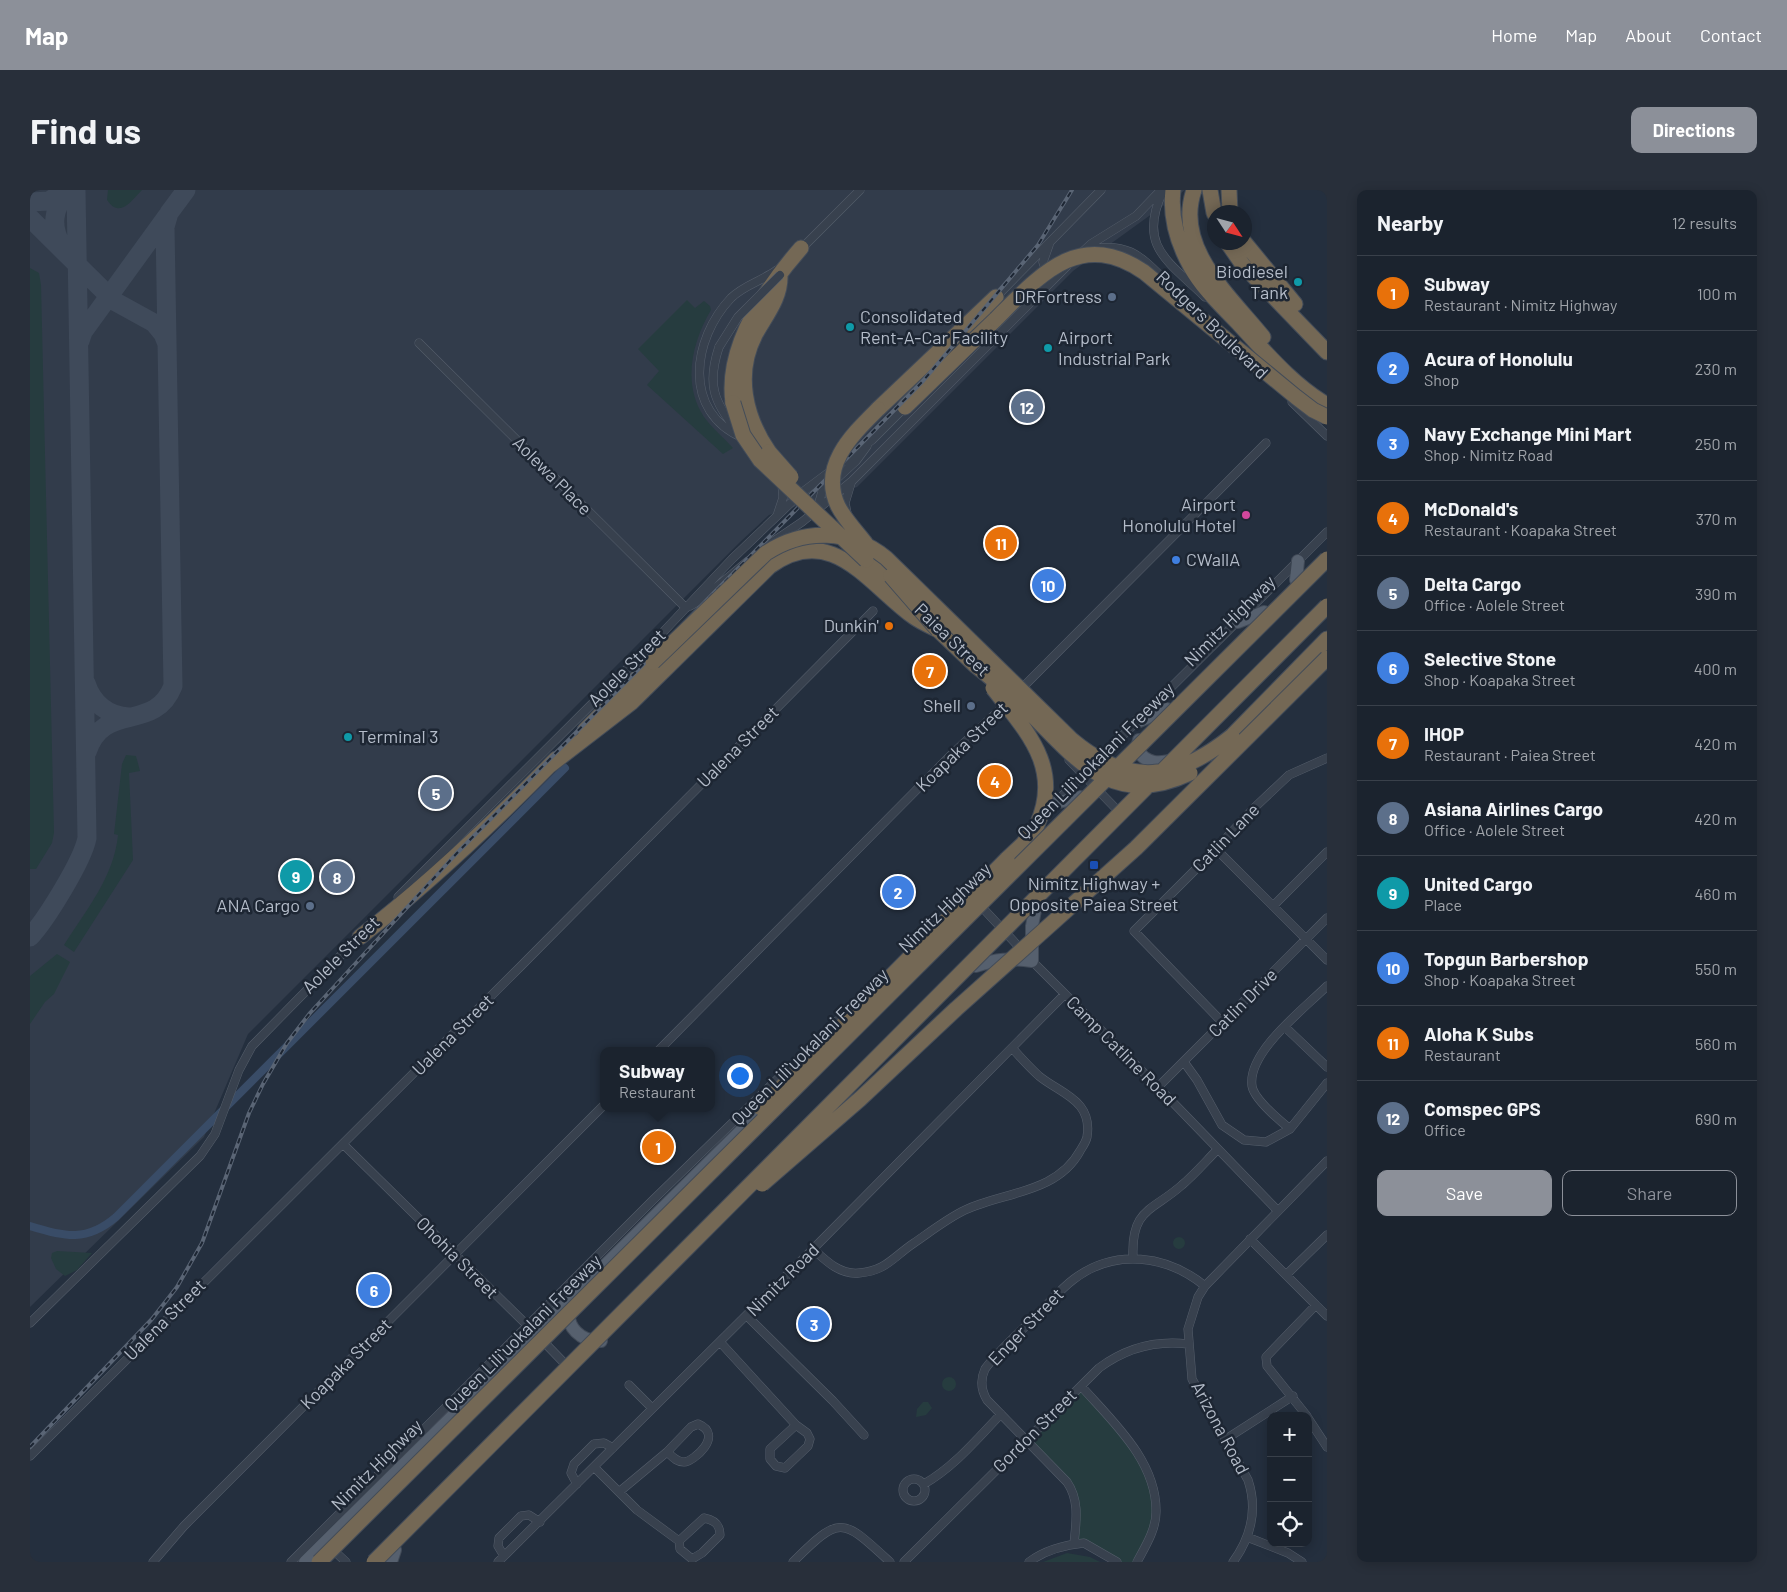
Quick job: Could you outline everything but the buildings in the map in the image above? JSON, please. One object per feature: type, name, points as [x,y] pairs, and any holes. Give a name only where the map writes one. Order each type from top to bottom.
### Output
[{"type":"highway","points":[[1173,190],[1173,212],[1178,238],[1196,275],[1210,294],[1289,377],[1310,396],[1327,406]]},
{"type":"highway","points":[[1194,190],[1190,221],[1192,236],[1202,261],[1310,396]]},
{"type":"highway","points":[[1210,190],[1213,205]]},
{"type":"highway","points":[[1229,190],[1230,205]]},
{"type":"highway","points":[[801,248],[785,267],[748,325],[734,359],[731,379],[736,417],[751,448],[790,490],[868,560]]},
{"type":"highway","points":[[1233,250],[1243,265],[1327,352]]},
{"type":"highway","points":[[1250,250],[1271,278],[1327,340]]},
{"type":"highway","points":[[905,407],[1038,278],[1064,260],[1087,254],[1113,256],[1130,262],[1296,398],[1327,417]]},
{"type":"highway","points":[[780,275],[779,294],[754,336],[746,360],[744,387],[748,412],[754,428],[769,452],[868,560],[938,630],[975,665],[1020,702],[1054,740],[1085,767],[1118,782],[1133,786],[1177,779],[1203,764],[1327,639]]},
{"type":"highway","points":[[938,630],[843,515],[836,500],[833,474],[837,458],[847,442],[878,409],[996,296]]},
{"type":"highway","points":[[658,667],[766,553],[782,544],[801,537],[834,535],[861,542],[886,558],[1072,740],[1102,762],[1138,772],[1172,770],[1189,765],[1232,736]]},
{"type":"highway","points":[[360,936],[415,895],[549,766],[770,566],[786,555],[797,552],[824,552],[846,560],[914,617],[938,630]]},
{"type":"highway","name":"Queen Liliʻuokalani Freeway","points":[[319,1562],[1327,559]]},
{"type":"highway","points":[[374,1562],[1327,606]]},
{"type":"highway","points":[[688,1249],[860,1099],[956,1009],[1136,848],[1327,658]]},
{"type":"highway","points":[[444,1437],[750,1118],[1030,835],[1039,820],[1045,803],[1046,779],[1044,768],[1035,742],[975,665]]},
{"type":"main road","name":"Nimitz Highway","points":[[326,1542],[519,1350],[532,1330],[578,1291],[858,1015],[978,902],[1080,797],[1088,780],[1140,727],[1167,709],[1327,549]]},
{"type":"main road","points":[[1296,580],[1298,560]]},
{"type":"main road","points":[[1238,622],[1264,612]]},
{"type":"main road","points":[[384,1562],[393,1556],[1036,905],[1327,616]]},
{"type":"main road","points":[[1140,727],[1137,744],[1142,758],[1158,763],[1186,756]]},
{"type":"main road","points":[[1055,803],[1080,797]]},
{"type":"main road","points":[[976,966],[993,960],[1008,958],[1032,961],[1032,926],[1036,905]]},
{"type":"main road","points":[[943,914],[968,911]]},
{"type":"main road","points":[[858,1015],[864,995]]},
{"type":"main road","points":[[766,1090],[787,1085]]},
{"type":"main road","points":[[591,1264],[617,1253]]},
{"type":"main road","points":[[578,1291],[569,1311],[572,1327],[585,1339],[600,1341],[608,1338]]},
{"type":"main road","points":[[496,1359],[519,1350]]},
{"type":"main road","points":[[390,1477],[402,1452]]},
{"type":"main road","points":[[303,1557],[326,1542]]},
{"type":"street","points":[[745,439],[731,433],[715,419],[706,405],[699,378],[704,342],[715,319],[731,298],[739,291],[768,276],[801,248],[860,190]]},
{"type":"street","points":[[865,190],[738,316],[719,347],[712,376],[716,399],[726,417],[745,439],[817,510],[822,492],[856,461],[872,440]]},
{"type":"street","name":"Aolele Street","points":[[30,1323],[195,1162],[210,1142],[219,1125],[244,1060],[257,1040],[686,608],[702,588],[800,494],[872,440],[905,407],[996,296],[1101,190]]},
{"type":"street","name":"Aolele Street","points":[[686,608],[702,600],[764,548],[852,482],[1084,250],[1136,216],[1162,190]]},
{"type":"street","name":"Rodgers Boulevard","points":[[1162,190],[1152,226],[1159,251],[1327,417]]},
{"type":"street","points":[[1050,240],[1043,262],[1044,269],[1052,281]]},
{"type":"street","name":"Rodgers Boulevard","points":[[1084,250],[1116,246],[1141,257],[1327,436]]},
{"type":"street","name":"Aolewa Place","points":[[419,343],[686,608]]},
{"type":"street","name":"Koapaka Street","points":[[662,1047],[952,754],[1012,698],[1266,443]]},
{"type":"street","points":[[776,470],[782,483],[783,498],[776,517]]},
{"type":"street","points":[[852,482],[847,493],[846,512],[858,527],[868,560]]},
{"type":"street","name":"Paiea Street","points":[[817,510],[1012,698],[1125,818]]},
{"type":"street","points":[[1140,727],[1238,622],[1327,532]]},
{"type":"street","name":"Ualena Street","points":[[30,1456],[873,611]]},
{"type":"street","name":"Catlin Lane","points":[[1223,1023],[1134,931],[1216,850],[1254,808],[1289,775],[1327,758]]},
{"type":"street","points":[[291,1562],[303,1557],[402,1452],[496,1359],[532,1330],[591,1264],[646,1207],[864,995],[1055,803],[1088,780]]},
{"type":"street","points":[[1216,850],[1327,960]]},
{"type":"street","points":[[1273,906],[1327,852]]},
{"type":"street","name":"Camp Catline Road","points":[[968,890],[1032,961],[1158,1087],[1276,1210]]},
{"type":"street","name":"Catlin Drive","points":[[1158,1087],[1327,918]]},
{"type":"street","points":[[1290,1129],[1264,1105],[1252,1087],[1254,1068],[1263,1050],[1327,986]]},
{"type":"street","name":"Nimitz Road","points":[[498,1562],[747,1316],[1065,994]]},
{"type":"street","points":[[1285,1027],[1327,1067]]},
{"type":"street","points":[[813,1249],[832,1266],[847,1272],[864,1272],[886,1266],[913,1243],[965,1210],[1028,1191],[1058,1174],[1075,1160],[1087,1138],[1087,1119],[1073,1097],[1040,1077],[1012,1049]]},
{"type":"street","points":[[1184,1062],[1197,1080],[1222,1125],[1244,1140],[1266,1142],[1290,1129],[1327,1083]]},
{"type":"street","name":"Koapaka Street","points":[[153,1562],[189,1522],[600,1109]]},
{"type":"street","name":"Ohohia Street","points":[[343,1144],[573,1372]]},
{"type":"street","points":[[1133,1257],[1135,1234],[1146,1211],[1182,1185],[1218,1149]]},
{"type":"street","name":"Arizona Road","points":[[1233,1562],[1247,1537],[1252,1518],[1253,1498],[1248,1480],[1226,1439],[1205,1406],[1192,1379],[1188,1344],[1191,1318],[1198,1297],[1205,1286],[1276,1210],[1327,1161]]},
{"type":"street","points":[[1286,1275],[1327,1235]]},
{"type":"street","points":[[1250,1239],[1327,1316]]},
{"type":"street","name":"Enger Street","points":[[1074,1544],[1075,1495],[1067,1482],[982,1392],[982,1378],[988,1365],[1075,1279],[1095,1266],[1133,1257],[1156,1261],[1179,1269],[1205,1286]]},
{"type":"street","points":[[1304,1412],[1267,1366],[1266,1357],[1270,1349],[1316,1305]]},
{"type":"street","points":[[747,1316],[764,1330],[864,1435]]},
{"type":"street","points":[[720,1342],[796,1426],[807,1433],[810,1439],[808,1446],[785,1468],[779,1467],[770,1459],[770,1449],[796,1426]]},
{"type":"street","name":"Gordon Street","points":[[904,1562],[1109,1360],[1135,1348],[1154,1344],[1188,1344]]},
{"type":"street","points":[[629,1385],[652,1408]]},
{"type":"street","points":[[1081,1386],[1114,1422],[1140,1457],[1151,1477],[1156,1513],[1152,1532],[1137,1562]]},
{"type":"street","points":[[1226,1439],[1293,1396]]},
{"type":"street","points":[[924,1484],[937,1477],[957,1460],[1001,1414]]},
{"type":"street","points":[[1312,1423],[1327,1446]]},
{"type":"street","points":[[619,1492],[667,1452],[691,1427],[698,1424],[706,1427],[710,1434],[708,1442],[689,1461],[682,1463],[675,1460],[667,1452]]},
{"type":"street","points":[[577,1484],[571,1472],[574,1464],[594,1444],[604,1443],[613,1448]]},
{"type":"street","points":[[594,1467],[637,1510],[679,1541],[680,1549],[692,1559],[702,1553],[720,1535],[720,1528],[715,1521],[704,1518],[679,1541]]},
{"type":"street","points":[[504,1556],[498,1546],[499,1538],[521,1516],[529,1515],[540,1522]]},
{"type":"street","points":[[793,1562],[824,1532],[834,1528],[845,1527],[857,1532],[890,1562]]},
{"type":"street","points":[[1247,1537],[1288,1553],[1302,1562]]},
{"type":"street","points":[[326,1542],[346,1562]]},
{"type":"street","points":[[1029,1562],[1039,1554],[1084,1543],[1117,1562]]},
{"type":"shaded area","points":[[30,190],[1185,190],[1073,271],[857,487],[769,515],[739,543],[248,1034],[204,1137],[30,1307]]},
{"type":"green space","points":[[108,190],[142,190],[130,203],[121,208],[116,208],[107,200]]},
{"type":"green space","points":[[30,268],[39,273],[41,285],[54,833],[52,843],[36,869],[30,869]]},
{"type":"green space","points":[[687,300],[695,308],[704,301],[710,306],[711,310],[704,322],[695,349],[692,363],[693,391],[704,417],[733,448],[723,454],[647,385],[659,371],[638,349]]},
{"type":"green space","points":[[126,755],[136,756],[140,771],[129,773],[133,860],[74,952],[64,945],[98,893],[111,865],[115,850],[118,835],[114,834],[122,764]]},
{"type":"green space","points":[[57,954],[70,962],[54,994],[45,1002],[30,1024],[30,976]]},
{"type":"green space","points":[[1181,1237],[1184,1238],[1184,1248],[1177,1249],[1174,1248],[1173,1241],[1174,1238]]},
{"type":"green space","points":[[57,1251],[92,1253],[77,1270],[65,1276],[56,1269],[51,1258],[52,1253]]},
{"type":"green space","points":[[949,1377],[954,1379],[956,1384],[954,1389],[949,1391],[944,1389],[942,1384],[944,1379]]},
{"type":"green space","points":[[1081,1386],[1114,1422],[1151,1477],[1156,1513],[1137,1562],[1117,1562],[1099,1550],[1074,1544],[1075,1495],[1025,1440]]},
{"type":"green space","points":[[923,1402],[928,1402],[932,1408],[926,1415],[916,1417],[917,1409]]},
{"type":"green space","points":[[1067,1553],[1090,1557],[1100,1562],[1043,1562]]},
{"type":"waterway","points":[[30,1226],[65,1235],[85,1234],[105,1225],[116,1217],[565,768]]},
{"type":"taxiway","points":[[30,202],[49,201],[66,190]]},
{"type":"taxiway","points":[[62,246],[56,231],[55,218],[56,211],[66,190]]},
{"type":"taxiway","points":[[30,937],[63,889],[79,860],[87,838],[76,190]]},
{"type":"taxiway","points":[[87,752],[95,736],[105,726],[154,709],[165,700],[173,686],[165,227],[169,213],[186,190]]},
{"type":"taxiway","points":[[80,341],[83,332],[167,216]]},
{"type":"taxiway","points":[[30,218],[114,301],[154,323],[163,334],[167,344]]},
{"type":"taxiway","points":[[86,683],[92,697],[102,707],[114,714],[129,717]]},
{"type":"railway","points":[[30,1447],[152,1319],[177,1287],[202,1243],[249,1113],[263,1084],[287,1043],[310,1013],[457,853],[923,381],[1038,245],[1072,190]]},
{"type":"place","name":"Biodiesel Tank","points":[[1298,282]]},
{"type":"place","name":"DRFortress","points":[[1112,297]]},
{"type":"place","name":"Consolidated Rent-A-Car Facility","points":[[850,327]]},
{"type":"place","name":"Airport Industrial Park","points":[[1048,348]]},
{"type":"place","name":"Comspec GPS","points":[[1027,407]]},
{"type":"place","name":"Airport Honolulu Hotel","points":[[1246,515]]},
{"type":"place","name":"Aloha K Subs","points":[[1001,543]]},
{"type":"place","name":"CWallA","points":[[1176,560]]},
{"type":"place","name":"Topgun Barbershop","points":[[1048,585]]},
{"type":"place","name":"Dunkin'","points":[[889,626]]},
{"type":"place","name":"IHOP","points":[[930,671]]},
{"type":"place","name":"Shell","points":[[971,706]]},
{"type":"place","name":"Terminal 3","points":[[348,737]]},
{"type":"place","name":"McDonald's","points":[[995,781]]},
{"type":"place","name":"Delta Cargo","points":[[436,793]]},
{"type":"place","name":"Nimitz Highway + Opposite Paiea Street","points":[[1094,865]]},
{"type":"place","name":"United Cargo","points":[[296,876]]},
{"type":"place","name":"Asiana Airlines Cargo","points":[[337,877]]},
{"type":"place","name":"Acura of Honolulu","points":[[898,892]]},
{"type":"place","name":"ANA Cargo","points":[[310,906]]},
{"type":"place","name":"Subway","points":[[658,1147]]},
{"type":"place","name":"Selective Stone","points":[[374,1290]]},
{"type":"place","name":"Navy Exchange Mini Mart","points":[[814,1324]]}]
